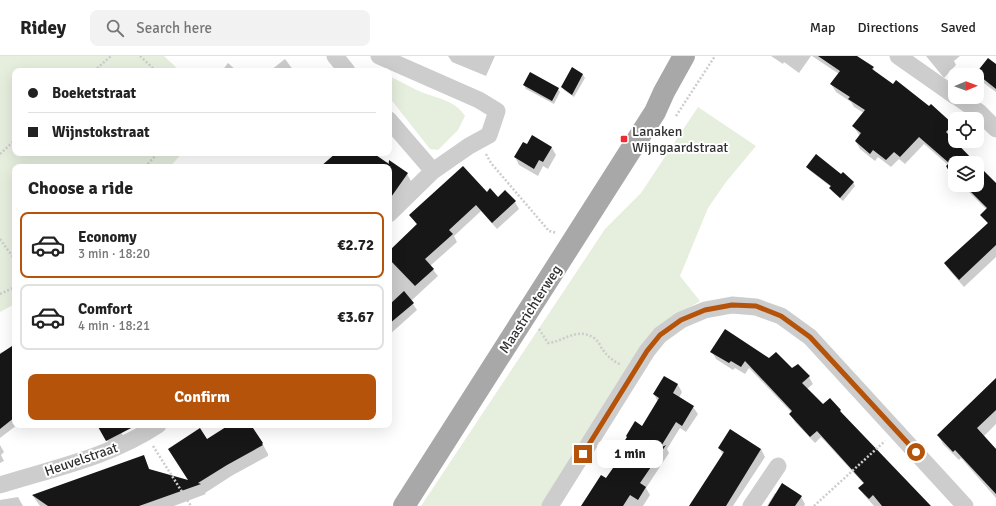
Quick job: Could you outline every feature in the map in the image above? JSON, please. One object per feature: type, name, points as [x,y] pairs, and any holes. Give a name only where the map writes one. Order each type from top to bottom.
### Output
[{"type":"main road","name":"Maastrichterweg","points":[[404,506],[655,112],[664,92],[684,56]]},
{"type":"main road","name":"Maastrichterweg","points":[[655,112],[669,98],[698,56]]},
{"type":"street","points":[[335,56],[345,68]]},
{"type":"street","points":[[379,56],[479,100],[497,111],[489,135],[469,146],[432,171],[392,211]]},
{"type":"street","points":[[898,56],[948,90]]},
{"type":"street","points":[[968,104],[979,112],[996,129]]},
{"type":"street","points":[[392,124],[432,171]]},
{"type":"street","points":[[550,506],[647,351],[660,335],[681,320],[705,310],[732,305],[756,306],[781,316],[810,337],[965,506]]},
{"type":"street","name":"Heuvelstraat","points":[[0,485],[80,462],[152,429]]},
{"type":"street","points":[[751,506],[778,466]]},
{"type":"path","points":[[97,68],[111,56]]},
{"type":"path","points":[[140,56],[153,68]]},
{"type":"path","points":[[478,141],[491,163],[549,231],[556,233],[581,228]]},
{"type":"path","points":[[0,154],[12,143]]},
{"type":"path","points":[[148,164],[155,156]]},
{"type":"path","points":[[0,238],[12,256]]},
{"type":"path","points":[[0,294],[12,288]]},
{"type":"path","points":[[529,309],[536,319],[542,336],[548,343],[577,334],[585,334],[598,340],[602,349],[612,360],[620,364],[640,362]]},
{"type":"path","points":[[152,429],[191,506]]},
{"type":"path","points":[[814,506],[896,430]]},
{"type":"green space","points":[[0,56],[164,56],[177,68],[12,68],[12,156],[179,156],[173,164],[12,164],[12,306],[0,312]]},
{"type":"green space","points":[[392,78],[421,92],[451,103],[456,106],[465,116],[458,130],[438,150],[430,149],[392,101]]},
{"type":"green space","points":[[698,107],[756,146],[726,182],[708,208],[680,276],[700,301],[684,311],[643,346],[542,506],[421,506],[605,229],[641,193]]},
{"type":"building","points":[[818,56],[857,56],[874,67],[872,69],[893,84],[896,80],[929,106],[931,104],[948,119],[948,130],[946,132],[948,134],[948,148],[961,148],[969,156],[948,156],[948,162],[919,137],[900,157],[894,152],[886,160],[873,150],[870,154],[855,141],[861,133],[852,126],[865,110],[848,99],[850,97],[830,84],[840,71]]},
{"type":"building","points":[[988,58],[996,64],[996,89],[984,79],[984,68],[980,68]]},
{"type":"building","points":[[572,67],[583,74],[572,95],[561,87]]},
{"type":"building","points":[[530,72],[559,88],[552,101],[523,85]]},
{"type":"building","points":[[532,135],[552,147],[543,162],[539,160],[534,169],[514,157],[523,142],[527,144]]},
{"type":"building","points":[[816,154],[841,174],[843,172],[854,182],[840,198],[829,188],[831,186],[806,167]]},
{"type":"building","points":[[333,156],[377,156],[389,164],[323,164]]},
{"type":"building","points":[[389,160],[408,173],[392,196],[392,164],[389,164]]},
{"type":"building","points":[[463,166],[487,192],[490,188],[498,197],[505,190],[516,201],[492,223],[476,205],[449,230],[453,234],[425,259],[434,269],[415,286],[392,262],[392,248],[417,224],[409,215]]},
{"type":"building","points":[[984,171],[996,183],[996,245],[959,280],[944,263],[988,223],[980,215],[987,208],[971,192],[984,192]]},
{"type":"building","points":[[404,291],[414,303],[392,321],[392,302]]},
{"type":"building","points":[[725,329],[769,358],[776,352],[792,368],[798,364],[810,376],[802,383],[823,404],[830,398],[841,410],[840,411],[931,506],[882,506],[873,495],[869,499],[858,488],[864,483],[817,431],[810,437],[789,414],[792,411],[745,361],[741,367],[731,361],[729,363],[710,352]]},
{"type":"building","points":[[12,346],[12,419],[0,429],[0,354]]},
{"type":"building","points":[[664,376],[678,384],[673,393],[694,406],[682,426],[676,422],[660,448],[666,445],[640,483],[646,487],[638,500],[630,495],[623,506],[581,506],[601,475],[606,478],[613,468],[636,458],[620,448],[635,421],[642,426],[659,398],[653,394]]},
{"type":"building","points":[[996,378],[996,410],[977,428],[996,449],[996,494],[955,450],[953,452],[937,435]]},
{"type":"building","points":[[99,428],[131,428],[106,441]]},
{"type":"building","points":[[200,428],[207,439],[224,428],[253,428],[263,445],[198,483],[201,484],[139,506],[48,506],[32,495],[144,455],[149,469],[188,480],[168,449]]},
{"type":"building","points":[[730,429],[761,449],[726,506],[689,506],[724,452],[718,448]]},
{"type":"building","points":[[782,483],[802,496],[795,506],[768,506]]},
{"type":"place","name":"Lanaken Wijngaardstraat","points":[[624,139]]},
{"type":"route","points":[[583,454],[647,351],[660,335],[681,320],[705,310],[732,305],[756,306],[781,316],[810,337],[916,452]]}]
